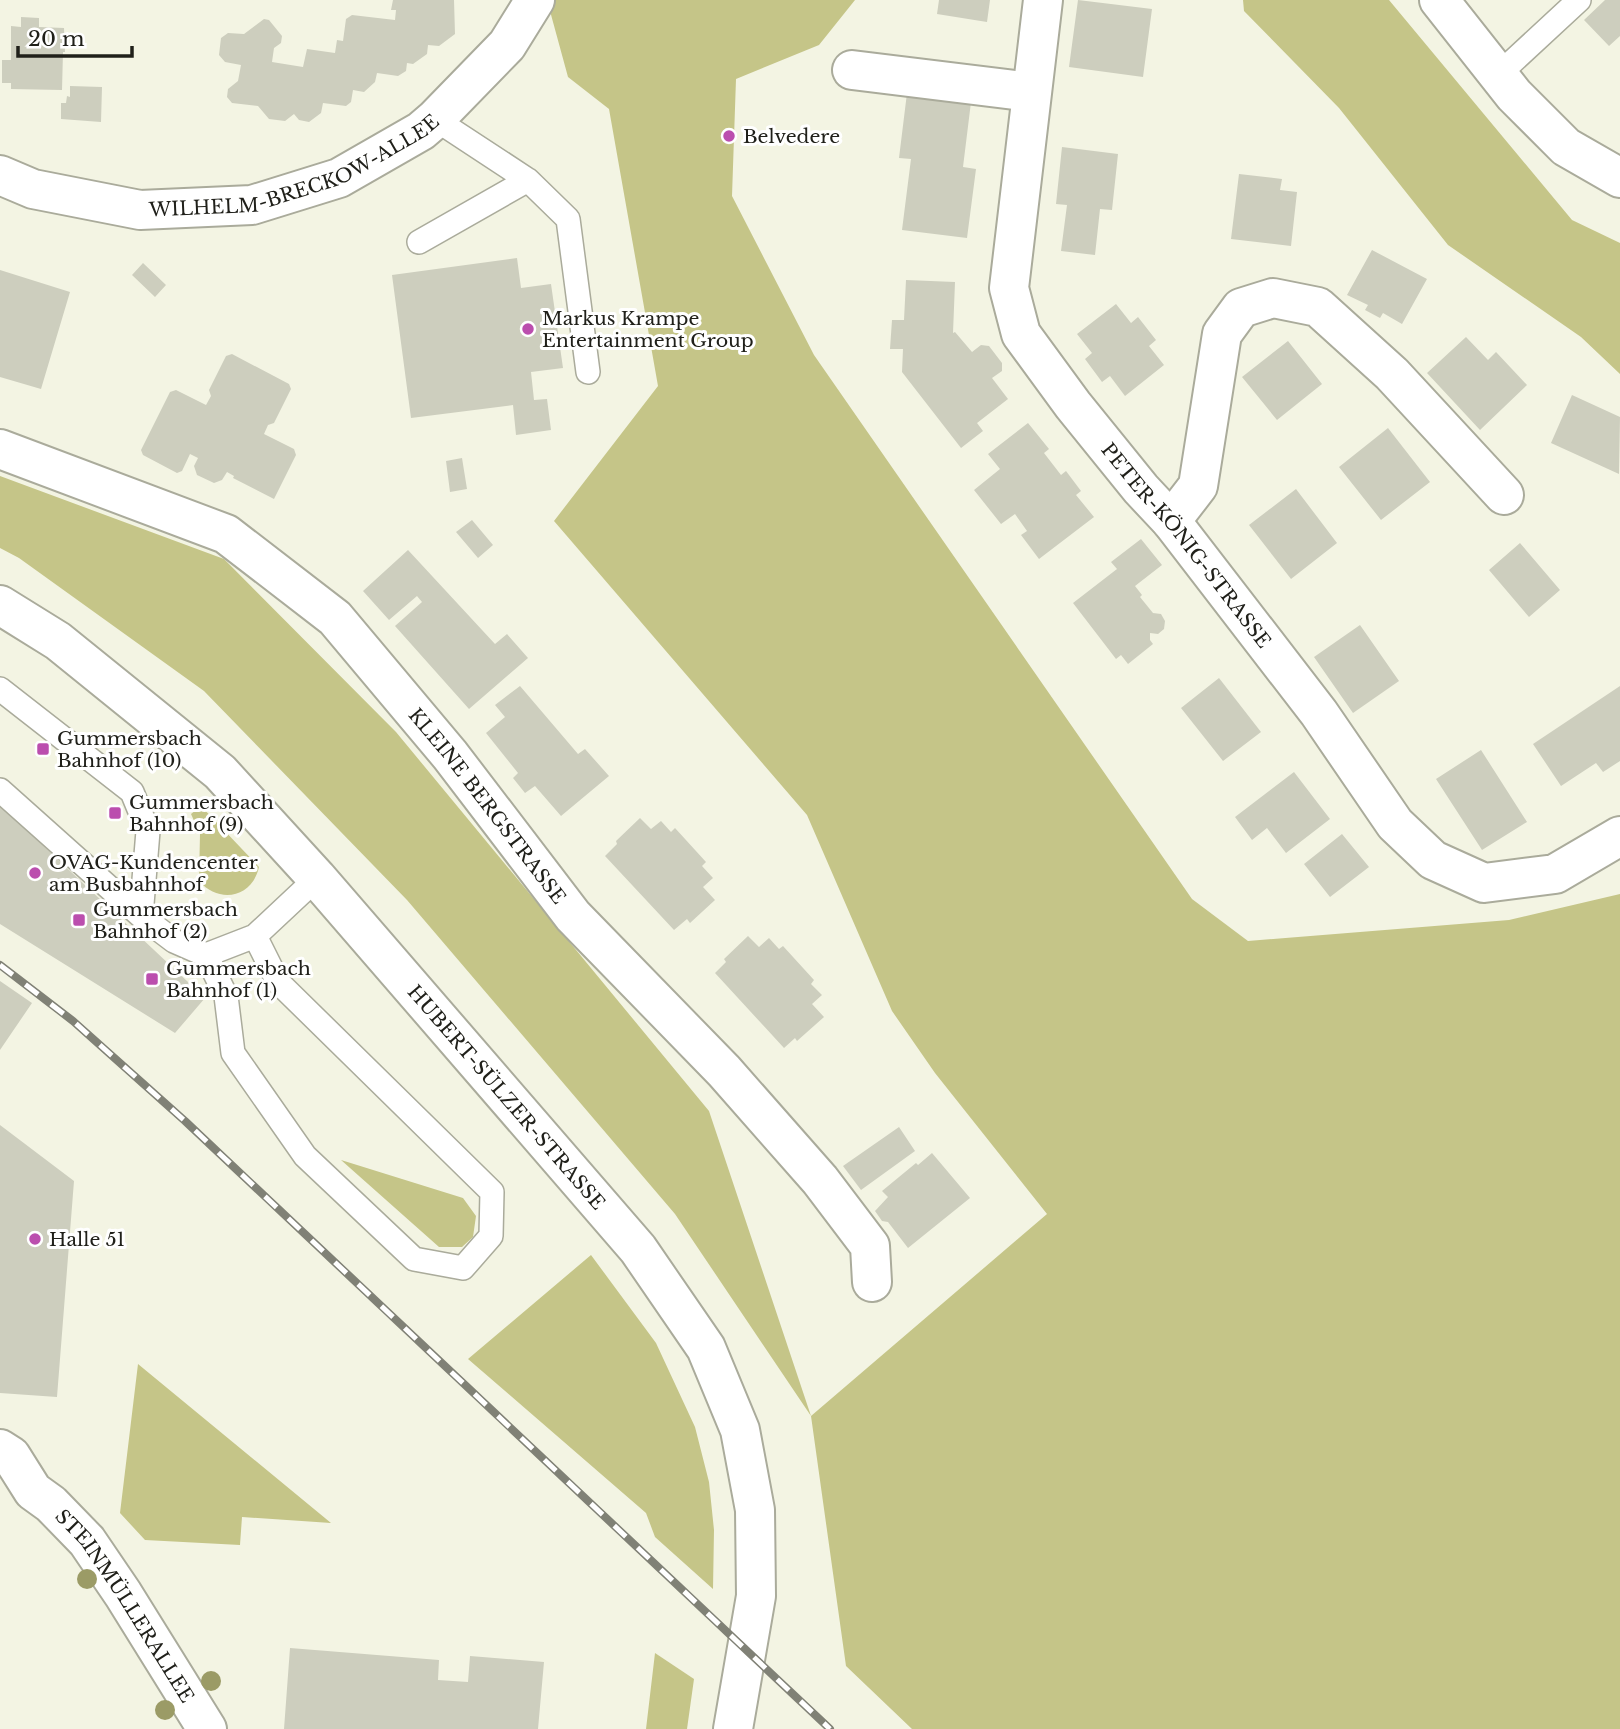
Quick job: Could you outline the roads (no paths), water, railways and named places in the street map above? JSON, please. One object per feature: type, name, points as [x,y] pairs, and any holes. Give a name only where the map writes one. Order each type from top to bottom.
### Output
[{"type":"street","name":"WILHELM-BRECKOW-ALLEE","points":[[0,175],[33,189],[140,210],[252,205],[339,178],[421,131],[435,119],[507,45],[535,0]]},
{"type":"street","name":"PETER-KÖNIG-STRASSE","points":[[1043,0],[1009,288],[1021,334],[1073,405],[1141,489],[1171,521],[1319,713],[1395,824],[1433,860],[1484,883],[1555,874],[1620,836]]},
{"type":"street","points":[[1439,0],[1514,95],[1566,147],[1620,177]]},
{"type":"street","points":[[852,71],[1031,92]]},
{"type":"street","points":[[1171,521],[1198,486],[1222,334],[1241,308],[1273,298],[1318,307],[1392,374],[1504,495]]},
{"type":"street","name":"KLEINE BERGSTRASSE","points":[[0,449],[226,534],[335,618],[450,755],[573,916],[724,1071],[821,1180],[870,1246],[872,1282]]},
{"type":"street","name":"HUBERT-SÜLZER-STRASSE","points":[[0,605],[58,641],[220,772],[317,878],[638,1249],[706,1348],[740,1430],[755,1510],[756,1596],[733,1729]]},
{"type":"street","name":"STEINMÜLLERALLEE","points":[[0,1449],[11,1456],[17,1489],[51,1504],[87,1541],[206,1729]]},
{"type":"lane","points":[[1498,75],[1578,0]]},
{"type":"lane","points":[[435,119],[528,180],[568,219],[588,372]]},
{"type":"lane","points":[[419,242],[528,180]]},
{"type":"lane","points":[[0,689],[132,792],[148,831],[141,916]]},
{"type":"lane","points":[[0,790],[141,916],[174,941],[206,955],[226,996],[233,1053],[305,1156],[414,1259],[463,1268],[491,1236],[492,1192],[278,982],[255,936]]},
{"type":"lane","points":[[206,955],[255,936],[317,878]]},
{"type":"railway","points":[[0,965],[73,1021],[185,1121],[830,1729]]},
{"type":"place","name":"Belvedere","points":[[729,136]]},
{"type":"place","name":"Markus Krampe Entertainment Group","points":[[528,329]]},
{"type":"place","name":"Gummersbach Bahnhof (10)","points":[[43,749]]},
{"type":"place","name":"Gummersbach Bahnhof (9)","points":[[115,813]]},
{"type":"place","name":"OVAG-Kundencenter am Busbahnhof","points":[[35,873]]},
{"type":"place","name":"Gummersbach Bahnhof (2)","points":[[79,920]]},
{"type":"place","name":"Gummersbach Bahnhof (1)","points":[[152,979]]},
{"type":"place","name":"Halle 51","points":[[35,1239]]}]
